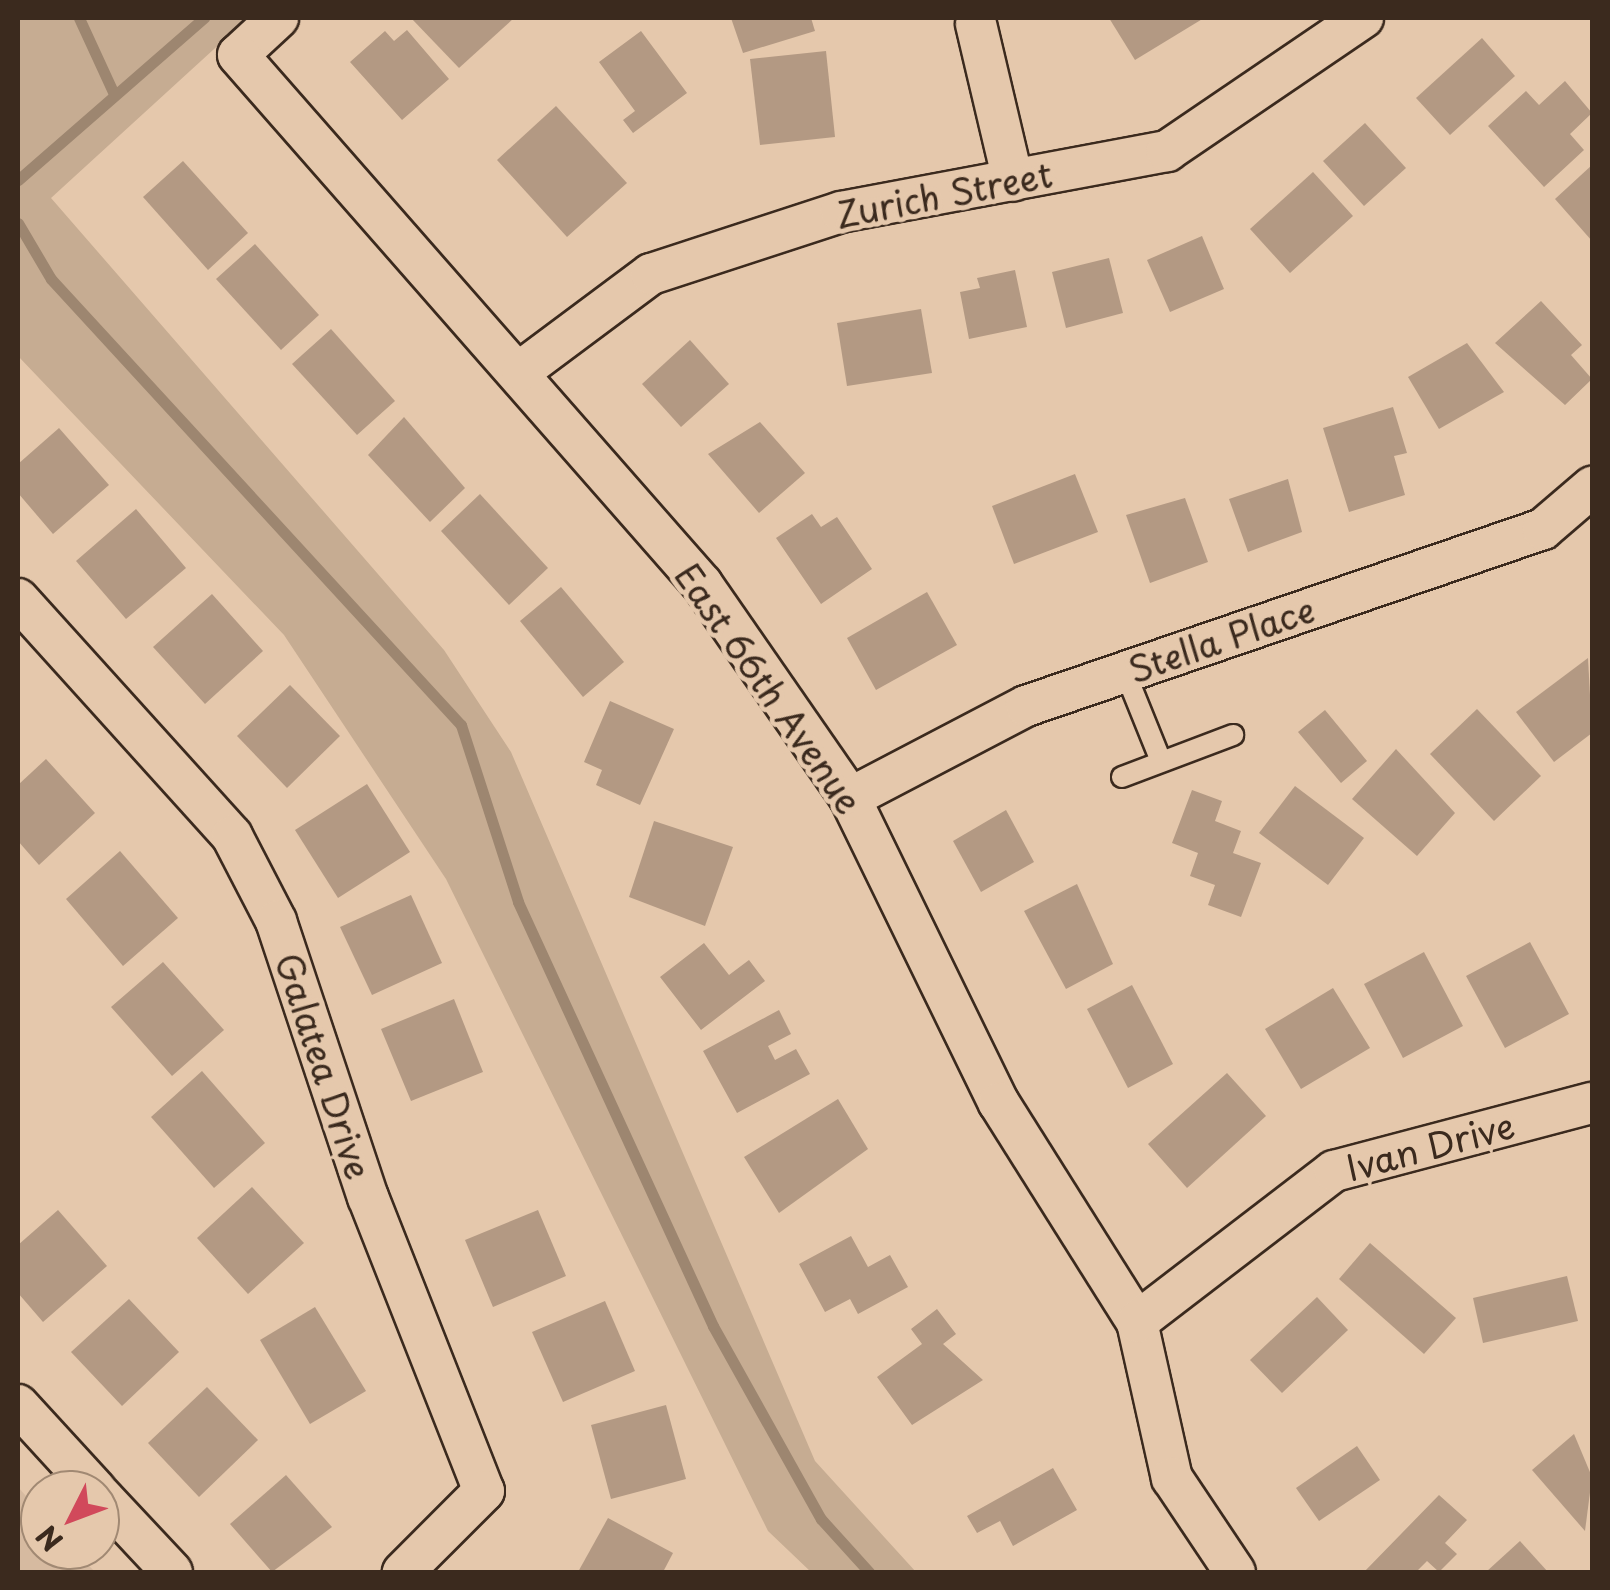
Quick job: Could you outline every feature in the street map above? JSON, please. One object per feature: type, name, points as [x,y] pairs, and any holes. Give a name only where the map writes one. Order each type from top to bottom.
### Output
[{"type":"street","name":"East 66th Avenue","points":[[278,18],[238,55],[522,370],[702,584],[850,798],[999,1103],[1137,1322],[1172,1478],[1235,1572]]},
{"type":"street","name":"Zurich Street","points":[[522,370],[650,274],[841,212],[1166,151],[1363,18]]},
{"type":"street","points":[[976,24],[1013,180]]},
{"type":"street","name":"Stella Place","points":[[850,798],[1026,706],[1543,529],[1592,488]]},
{"type":"street","name":"Galatea Drive","points":[[18,600],[232,836],[276,921],[368,1197],[484,1491],[404,1572]]},
{"type":"street","name":"Ivan Drive","points":[[1137,1322],[1334,1172],[1592,1103]]},
{"type":"street","points":[[18,1405],[78,1470]]},
{"type":"street","points":[[120,1516],[172,1572]]},
{"type":"lane","points":[[1125,672],[1162,762]]},
{"type":"lane","points":[[1122,777],[1233,735]]},
{"type":"shaded area","points":[[18,18],[248,18],[51,198],[444,650],[511,752],[815,1461],[916,1572],[811,1572],[768,1531],[446,879],[284,635],[18,356]]},
{"type":"shaded area","points":[[18,1487],[20,1570],[95,1572],[18,1572]]},
{"type":"building","points":[[411,18],[514,18],[459,68]]},
{"type":"building","points":[[731,18],[811,18],[815,31],[743,53]]},
{"type":"building","points":[[1109,18],[1204,18],[1135,60]]},
{"type":"building","points":[[407,30],[449,79],[402,120],[350,62],[385,31],[394,41]]},
{"type":"building","points":[[641,31],[687,93],[633,133],[623,120],[635,111],[599,62]]},
{"type":"building","points":[[1482,38],[1515,76],[1450,135],[1416,98]]},
{"type":"building","points":[[826,51],[835,137],[760,145],[750,59]]},
{"type":"building","points":[[1565,81],[1592,113],[1570,134],[1584,150],[1544,187],[1488,126],[1526,91],[1539,105]]},
{"type":"building","points":[[556,106],[627,183],[567,237],[497,160]]},
{"type":"building","points":[[1365,123],[1406,168],[1364,206],[1323,161]]},
{"type":"building","points":[[183,161],[248,233],[208,270],[143,197]]},
{"type":"building","points":[[1592,165],[1592,241],[1555,199]]},
{"type":"building","points":[[1313,172],[1353,216],[1290,273],[1250,229]]},
{"type":"building","points":[[1202,236],[1224,289],[1170,312],[1147,260]]},
{"type":"building","points":[[255,244],[319,315],[281,350],[216,279]]},
{"type":"building","points":[[1109,258],[1123,313],[1066,328],[1052,272]]},
{"type":"building","points":[[1015,270],[1027,327],[969,339],[960,292],[980,288],[977,278]]},
{"type":"building","points":[[1541,301],[1582,345],[1571,355],[1592,379],[1565,405],[1495,343]]},
{"type":"building","points":[[921,309],[932,373],[847,386],[837,323]]},
{"type":"building","points":[[331,329],[395,401],[357,435],[292,364]]},
{"type":"building","points":[[690,340],[729,384],[681,427],[642,384]]},
{"type":"building","points":[[1467,343],[1504,392],[1439,429],[1408,377]]},
{"type":"building","points":[[1393,407],[1407,453],[1394,456],[1405,495],[1349,512],[1323,428]]},
{"type":"building","points":[[404,417],[465,488],[430,522],[368,455]]},
{"type":"building","points":[[760,422],[805,473],[759,513],[708,454]]},
{"type":"building","points":[[59,428],[109,485],[53,534],[18,493],[18,464]]},
{"type":"building","points":[[1075,474],[1098,532],[1014,564],[992,506]]},
{"type":"building","points":[[1288,479],[1302,532],[1248,552],[1229,499]]},
{"type":"building","points":[[480,494],[548,568],[509,605],[441,531]]},
{"type":"building","points":[[1185,498],[1208,562],[1150,583],[1126,515]]},
{"type":"building","points":[[136,509],[186,568],[126,619],[76,561]]},
{"type":"building","points":[[812,514],[821,527],[837,517],[872,569],[821,604],[776,538]]},
{"type":"building","points":[[561,587],[624,662],[583,697],[520,621]]},
{"type":"building","points":[[927,592],[957,645],[876,690],[847,638]]},
{"type":"building","points":[[212,594],[263,651],[205,704],[153,647]]},
{"type":"building","points":[[1588,658],[1592,733],[1554,762],[1516,712]]},
{"type":"building","points":[[290,685],[340,736],[287,788],[237,736]]},
{"type":"building","points":[[610,701],[674,729],[640,805],[596,785],[602,770],[584,762]]},
{"type":"building","points":[[1477,709],[1541,776],[1494,821],[1430,754]]},
{"type":"building","points":[[1325,710],[1367,761],[1341,783],[1298,732]]},
{"type":"building","points":[[1396,749],[1455,813],[1417,856],[1352,799]]},
{"type":"building","points":[[46,759],[95,813],[39,865],[18,841],[18,785]]},
{"type":"building","points":[[367,784],[410,852],[338,898],[295,830]]},
{"type":"building","points":[[1295,786],[1364,838],[1328,885],[1259,833]]},
{"type":"building","points":[[1192,790],[1222,801],[1215,821],[1241,831],[1233,853],[1261,863],[1241,917],[1208,905],[1215,885],[1190,876],[1198,853],[1172,843]]},
{"type":"building","points":[[1006,810],[1034,862],[981,892],[953,841]]},
{"type":"building","points":[[654,821],[733,847],[705,926],[629,897]]},
{"type":"building","points":[[120,851],[178,918],[123,966],[66,899]]},
{"type":"building","points":[[1077,884],[1113,964],[1066,989],[1024,911]]},
{"type":"building","points":[[411,895],[442,963],[372,995],[340,927]]},
{"type":"building","points":[[1530,942],[1569,1014],[1505,1048],[1466,976]]},
{"type":"building","points":[[704,943],[729,975],[749,960],[765,981],[701,1030],[660,977]]},
{"type":"building","points":[[1424,952],[1463,1026],[1403,1058],[1364,984]]},
{"type":"building","points":[[163,962],[224,1030],[172,1076],[111,1007]]},
{"type":"building","points":[[1132,985],[1173,1064],[1128,1088],[1087,1009]]},
{"type":"building","points":[[1333,988],[1370,1048],[1301,1089],[1265,1029]]},
{"type":"building","points":[[454,999],[483,1072],[411,1101],[381,1029]]},
{"type":"building","points":[[779,1010],[791,1034],[768,1046],[775,1060],[796,1049],[810,1074],[737,1113],[703,1051]]},
{"type":"building","points":[[202,1071],[265,1143],[214,1188],[151,1117]]},
{"type":"building","points":[[1227,1073],[1266,1116],[1187,1188],[1148,1144]]},
{"type":"building","points":[[838,1099],[868,1149],[779,1213],[744,1157]]},
{"type":"building","points":[[252,1187],[304,1243],[248,1294],[197,1238]]},
{"type":"building","points":[[58,1210],[107,1266],[43,1322],[18,1293],[18,1245]]},
{"type":"building","points":[[538,1210],[566,1276],[493,1307],[465,1240]]},
{"type":"building","points":[[851,1236],[868,1267],[890,1255],[908,1287],[858,1314],[850,1299],[825,1312],[799,1264]]},
{"type":"building","points":[[1370,1243],[1456,1318],[1424,1354],[1339,1279]]},
{"type":"building","points":[[1567,1276],[1578,1321],[1483,1343],[1473,1298]]},
{"type":"building","points":[[1317,1297],[1348,1330],[1282,1393],[1250,1360]]},
{"type":"building","points":[[129,1299],[179,1352],[122,1406],[71,1352]]},
{"type":"building","points":[[605,1301],[635,1371],[563,1402],[532,1332]]},
{"type":"building","points":[[315,1307],[366,1391],[310,1424],[260,1340]]},
{"type":"building","points":[[937,1309],[956,1334],[943,1344],[983,1380],[912,1425],[877,1377],[922,1344],[911,1329]]},
{"type":"building","points":[[207,1387],[258,1440],[199,1497],[148,1443]]},
{"type":"building","points":[[666,1405],[686,1479],[611,1499],[591,1425]]},
{"type":"building","points":[[1574,1434],[1592,1477],[1585,1531],[1532,1470]]},
{"type":"building","points":[[1357,1446],[1380,1480],[1319,1521],[1296,1488]]},
{"type":"building","points":[[1053,1468],[1077,1510],[1013,1546],[1000,1521],[977,1533],[967,1516]]},
{"type":"building","points":[[286,1475],[332,1527],[272,1572],[230,1524]]},
{"type":"building","points":[[1439,1495],[1467,1520],[1445,1543],[1457,1554],[1439,1572],[1427,1561],[1416,1572],[1364,1572]]},
{"type":"building","points":[[608,1518],[673,1553],[663,1572],[578,1572]]},
{"type":"building","points":[[1520,1541],[1548,1572],[1486,1572]]},
{"type":"waterway","points":[[79,18],[114,94]]},
{"type":"waterway","points":[[18,180],[204,18]]},
{"type":"waterway","points":[[18,223],[51,279],[461,725],[518,902],[713,1326],[821,1519],[869,1572]]}]
